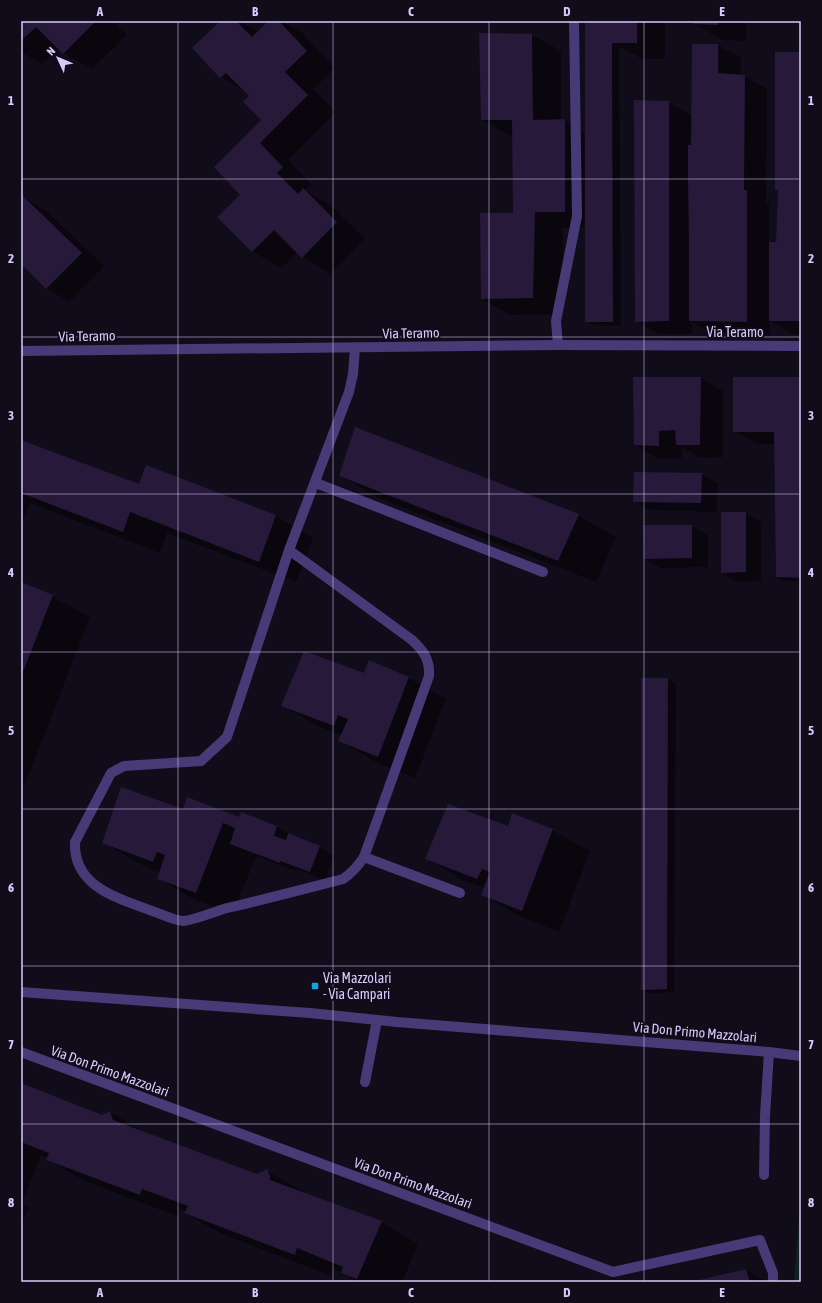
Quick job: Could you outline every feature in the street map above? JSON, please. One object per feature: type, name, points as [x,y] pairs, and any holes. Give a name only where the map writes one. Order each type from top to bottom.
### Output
[{"type":"street","points":[[558,345],[556,321],[577,216],[574,21]]},
{"type":"street","name":"Via Teramo","points":[[21,351],[558,345],[801,346]]},
{"type":"street","points":[[289,550],[412,640],[419,646],[430,666],[429,676],[364,857],[355,870],[343,879],[228,908],[182,922],[121,899],[93,884],[83,874],[77,864],[74,853],[75,842],[111,773],[124,766],[201,761],[227,736],[289,550],[316,483],[349,392],[353,374],[355,348]]},
{"type":"street","points":[[316,483],[543,572]]},
{"type":"street","points":[[364,857],[460,894]]},
{"type":"street","name":"Via Don Primo Mazzolari","points":[[21,992],[310,1013],[376,1020],[769,1052],[801,1056]]},
{"type":"street","points":[[365,1082],[376,1020]]},
{"type":"street","name":"Via Don Primo Mazzolari","points":[[21,1052],[613,1272],[760,1240],[773,1273],[773,1282]]},
{"type":"street","name":"Via Don Primo Mazzolari","points":[[764,1175],[765,1116],[769,1052]]},
{"type":"shaded area","points":[[801,1191],[801,1282],[794,1282]]},
{"type":"building","points":[[21,21],[96,21],[63,54],[36,27],[21,41]]},
{"type":"building","points":[[220,21],[236,21],[252,37],[268,21],[279,21],[307,51],[285,72],[308,95],[260,143],[283,167],[277,173],[298,194],[303,188],[337,222],[302,258],[274,230],[252,252],[217,217],[240,195],[214,167],[261,120],[243,102],[249,96],[226,73],[220,78],[192,48]]},
{"type":"building","points":[[585,21],[637,21],[637,43],[612,43],[613,322],[585,322]]},
{"type":"building","points":[[693,21],[718,21],[718,25],[693,24]]},
{"type":"building","points":[[479,33],[532,34],[533,120],[565,119],[565,212],[535,212],[533,298],[481,299],[480,213],[513,213],[512,120],[481,120]]},
{"type":"building","points":[[692,44],[718,44],[718,73],[745,75],[744,190],[747,190],[747,322],[689,321],[688,145],[691,145]]},
{"type":"building","points":[[775,52],[801,52],[801,321],[769,321],[769,242],[776,242],[778,190],[775,190]]},
{"type":"building","points":[[634,100],[669,101],[669,321],[635,322]]},
{"type":"building","points":[[22,195],[82,253],[46,289],[21,264]]},
{"type":"building","points":[[633,377],[701,377],[700,445],[676,445],[675,430],[659,431],[659,446],[634,445]]},
{"type":"building","points":[[733,377],[801,377],[801,578],[776,577],[774,432],[733,432]]},
{"type":"building","points":[[355,427],[579,514],[558,561],[339,476]]},
{"type":"building","points":[[21,440],[139,484],[146,465],[276,515],[259,562],[130,512],[123,532],[21,493]]},
{"type":"building","points":[[634,472],[702,473],[701,503],[633,502]]},
{"type":"building","points":[[721,512],[746,512],[746,572],[721,573]]},
{"type":"building","points":[[643,525],[692,525],[692,558],[644,559]]},
{"type":"building","points":[[21,582],[53,595],[21,677]]},
{"type":"building","points":[[304,651],[364,673],[369,660],[409,677],[378,757],[338,741],[348,719],[338,715],[334,726],[281,706]]},
{"type":"building","points":[[641,678],[668,678],[667,989],[641,990]]},
{"type":"building","points":[[121,787],[183,809],[187,797],[239,817],[241,812],[277,826],[274,836],[286,840],[288,833],[320,846],[310,872],[280,861],[280,863],[230,844],[235,828],[223,823],[196,893],[157,879],[165,855],[157,852],[153,862],[102,843]]},
{"type":"building","points":[[448,804],[508,826],[512,813],[553,829],[522,911],[481,895],[490,872],[482,869],[477,879],[425,859]]},
{"type":"building","points":[[21,1083],[102,1115],[110,1111],[113,1120],[257,1174],[267,1169],[270,1180],[382,1221],[357,1279],[341,1273],[343,1267],[297,1248],[295,1255],[184,1213],[188,1206],[142,1189],[140,1195],[46,1160],[49,1153],[21,1142]]},
{"type":"building","points":[[746,1269],[750,1282],[695,1282],[695,1281]]},
{"type":"place","name":"Via Mazzolari - Via Campari","points":[[315,986]]}]
